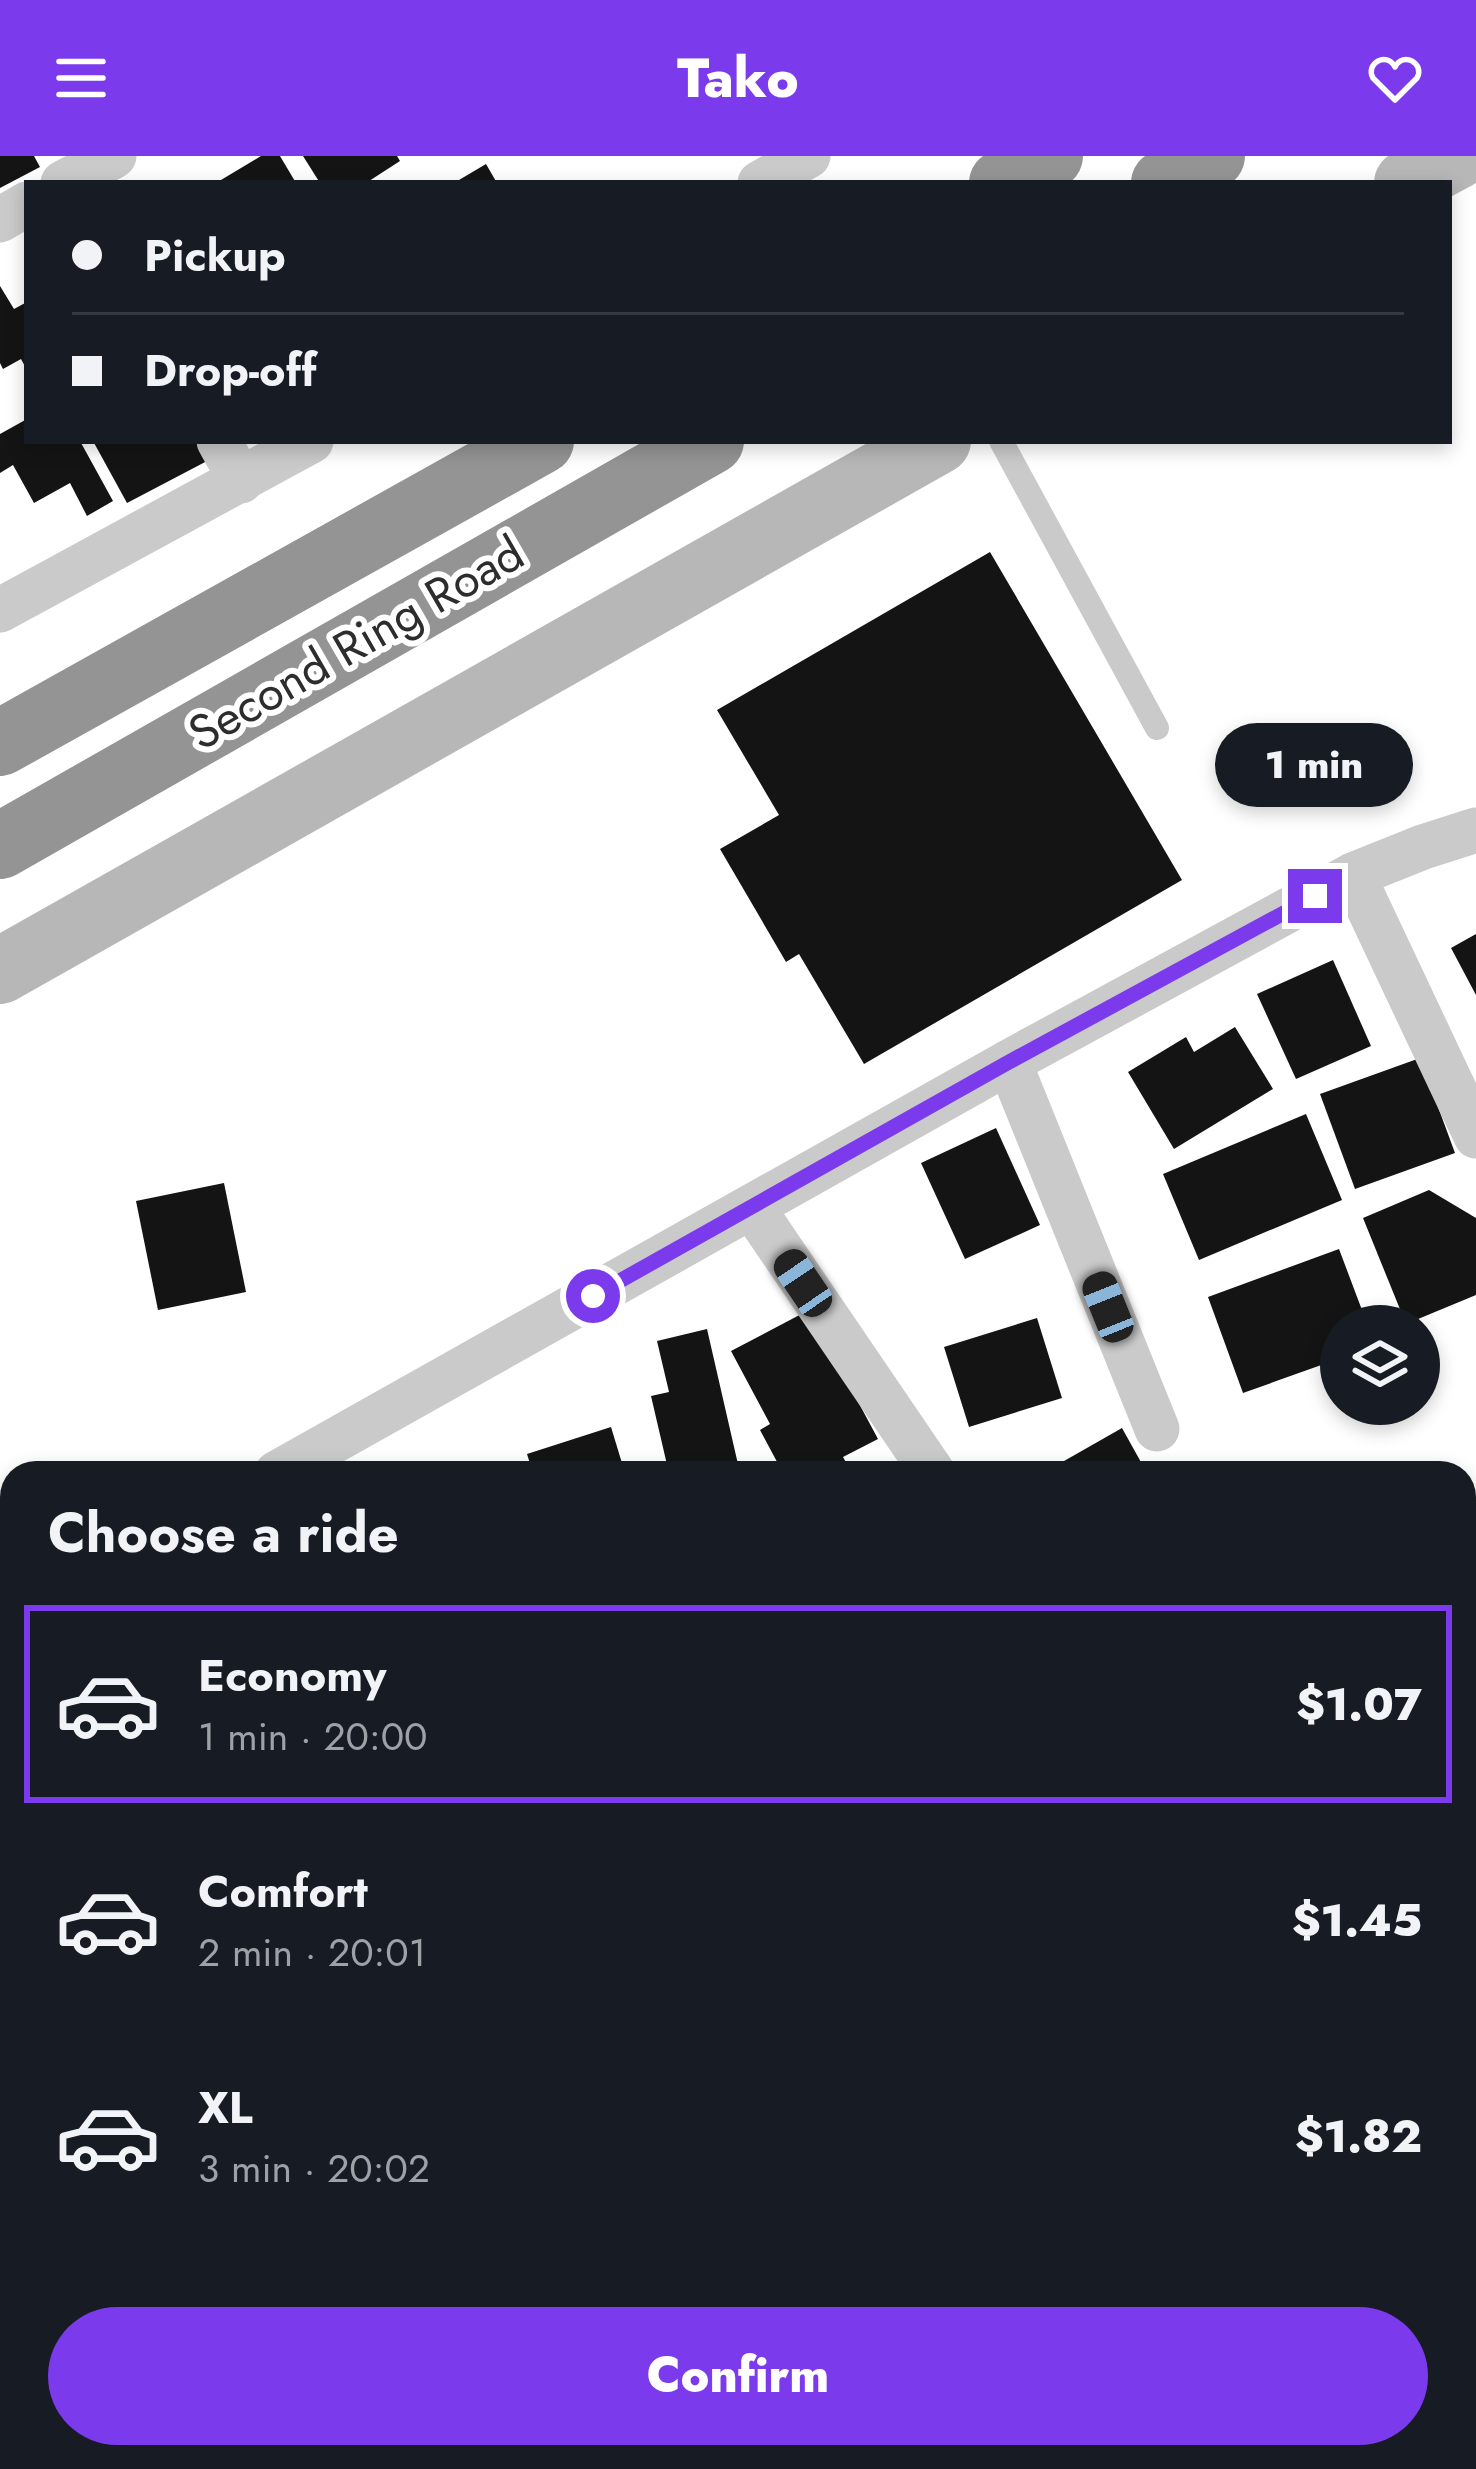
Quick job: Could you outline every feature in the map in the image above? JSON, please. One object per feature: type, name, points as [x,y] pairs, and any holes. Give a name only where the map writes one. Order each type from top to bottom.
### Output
[{"type":"highway","points":[[1007,180],[1050,156]]},
{"type":"highway","points":[[1169,180],[1212,156]]},
{"type":"highway","name":"Second Ring Road","points":[[0,743],[536,444]]},
{"type":"highway","name":"Second Ring Road","points":[[0,846],[706,444]]},
{"type":"street","points":[[765,180],[808,156]]},
{"type":"street","points":[[1412,180],[1456,156]]},
{"type":"street","points":[[221,444],[241,481]]},
{"type":"street","points":[[0,610],[305,444]]},
{"type":"street","points":[[0,971],[933,444]]},
{"type":"street","points":[[298,1461],[1353,874],[1476,830]]},
{"type":"street","points":[[1353,874],[1476,1136]]},
{"type":"street","points":[[1009,1062],[1157,1429]]},
{"type":"street","points":[[752,1207],[925,1461]]},
{"type":"lane","points":[[1003,444],[1157,728]]},
{"type":"building","points":[[0,156],[34,156],[40,167],[0,188]]},
{"type":"building","points":[[261,156],[280,156],[294,180],[221,180]]},
{"type":"building","points":[[303,156],[397,156],[400,161],[371,180],[318,180]]},
{"type":"building","points":[[486,164],[495,180],[459,180]]},
{"type":"building","points":[[0,286],[14,309],[24,304],[24,364],[21,359],[3,369]]},
{"type":"building","points":[[24,421],[24,444],[82,444],[113,501],[87,516],[70,483],[34,503],[13,465],[0,473],[0,434]]},
{"type":"building","points":[[95,444],[201,444],[209,460],[127,503]]},
{"type":"building","points":[[990,552],[1182,880],[864,1064],[799,954],[786,962],[720,849],[779,815],[717,710]]},
{"type":"building","points":[[1476,934],[1476,995],[1451,948]]},
{"type":"building","points":[[1333,960],[1371,1046],[1296,1079],[1257,994]]},
{"type":"building","points":[[1235,1027],[1273,1089],[1174,1149],[1128,1072],[1186,1037],[1194,1052]]},
{"type":"building","points":[[1420,1058],[1455,1153],[1355,1189],[1320,1094]]},
{"type":"building","points":[[1306,1114],[1342,1200],[1199,1260],[1163,1174]]},
{"type":"building","points":[[996,1128],[1040,1225],[965,1259],[921,1163]]},
{"type":"building","points":[[224,1183],[246,1292],[158,1310],[136,1201]]},
{"type":"building","points":[[1429,1190],[1476,1218],[1476,1295],[1440,1310],[1440,1305],[1398,1305],[1363,1218]]},
{"type":"building","points":[[1339,1249],[1360,1305],[1320,1305],[1320,1366],[1243,1393],[1208,1297]]},
{"type":"building","points":[[809,1310],[878,1439],[843,1457],[845,1461],[777,1461],[760,1430],[770,1424],[731,1351]]},
{"type":"building","points":[[1037,1318],[1062,1398],[969,1427],[944,1347]]},
{"type":"building","points":[[707,1329],[737,1461],[666,1461],[651,1396],[669,1392],[657,1341]]},
{"type":"building","points":[[611,1427],[621,1461],[529,1461],[527,1454]]},
{"type":"building","points":[[1122,1428],[1140,1461],[1064,1461]]},
{"type":"route","points":[[593,1296],[1315,896]]}]
